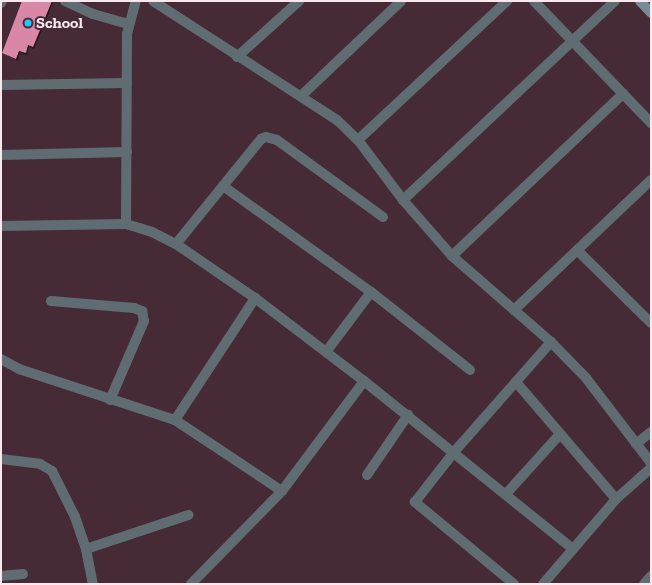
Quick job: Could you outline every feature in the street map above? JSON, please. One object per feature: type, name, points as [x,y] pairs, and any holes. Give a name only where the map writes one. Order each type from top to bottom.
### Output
[{"type":"street","points":[[65,1],[93,14],[128,24]]},
{"type":"street","points":[[126,224],[128,24],[136,1]]},
{"type":"street","points":[[153,1],[237,57],[301,96],[336,120],[358,140],[403,200],[452,256],[551,342],[586,378],[651,463]]},
{"type":"street","points":[[301,96],[401,1]]},
{"type":"street","points":[[358,140],[507,1]]},
{"type":"street","points":[[534,1],[651,123]]},
{"type":"street","points":[[403,200],[615,1]]},
{"type":"street","points":[[640,1],[651,13]]},
{"type":"street","points":[[237,57],[294,2]]},
{"type":"street","points":[[1,85],[127,83]]},
{"type":"street","points":[[452,256],[623,94]]},
{"type":"street","points":[[176,244],[261,140],[272,138],[383,217]]},
{"type":"street","points":[[1,155],[126,152]]},
{"type":"street","points":[[514,310],[651,180]]},
{"type":"street","points":[[224,186],[371,292],[470,370]]},
{"type":"street","points":[[1,226],[126,224],[152,232],[176,244],[255,298],[364,381],[574,548]]},
{"type":"street","points":[[577,250],[651,323]]},
{"type":"street","points":[[326,352],[371,292]]},
{"type":"street","points":[[175,420],[255,298]]},
{"type":"street","points":[[51,301],[134,308],[142,311],[144,321],[110,400]]},
{"type":"street","points":[[514,584],[415,502],[454,452],[551,342]]},
{"type":"street","points":[[1,359],[19,369],[175,420],[282,491]]},
{"type":"street","points":[[191,584],[282,491],[364,381]]},
{"type":"street","points":[[516,382],[616,499]]},
{"type":"street","points":[[367,476],[408,415]]},
{"type":"street","points":[[636,444],[651,432]]},
{"type":"street","points":[[506,494],[560,434]]},
{"type":"street","points":[[1,460],[40,464],[52,471],[75,517],[86,549],[93,584]]},
{"type":"street","points":[[543,584],[616,499],[651,468]]},
{"type":"street","points":[[86,549],[188,515]]},
{"type":"street","points":[[1,576],[23,574]]},
{"type":"street","points":[[644,584],[651,576]]},
{"type":"building","name":"School","points":[[22,1],[52,1],[33,47],[28,45],[26,53],[19,51],[16,59],[2,53]]},
{"type":"place","name":"School","points":[[28,23]]}]
